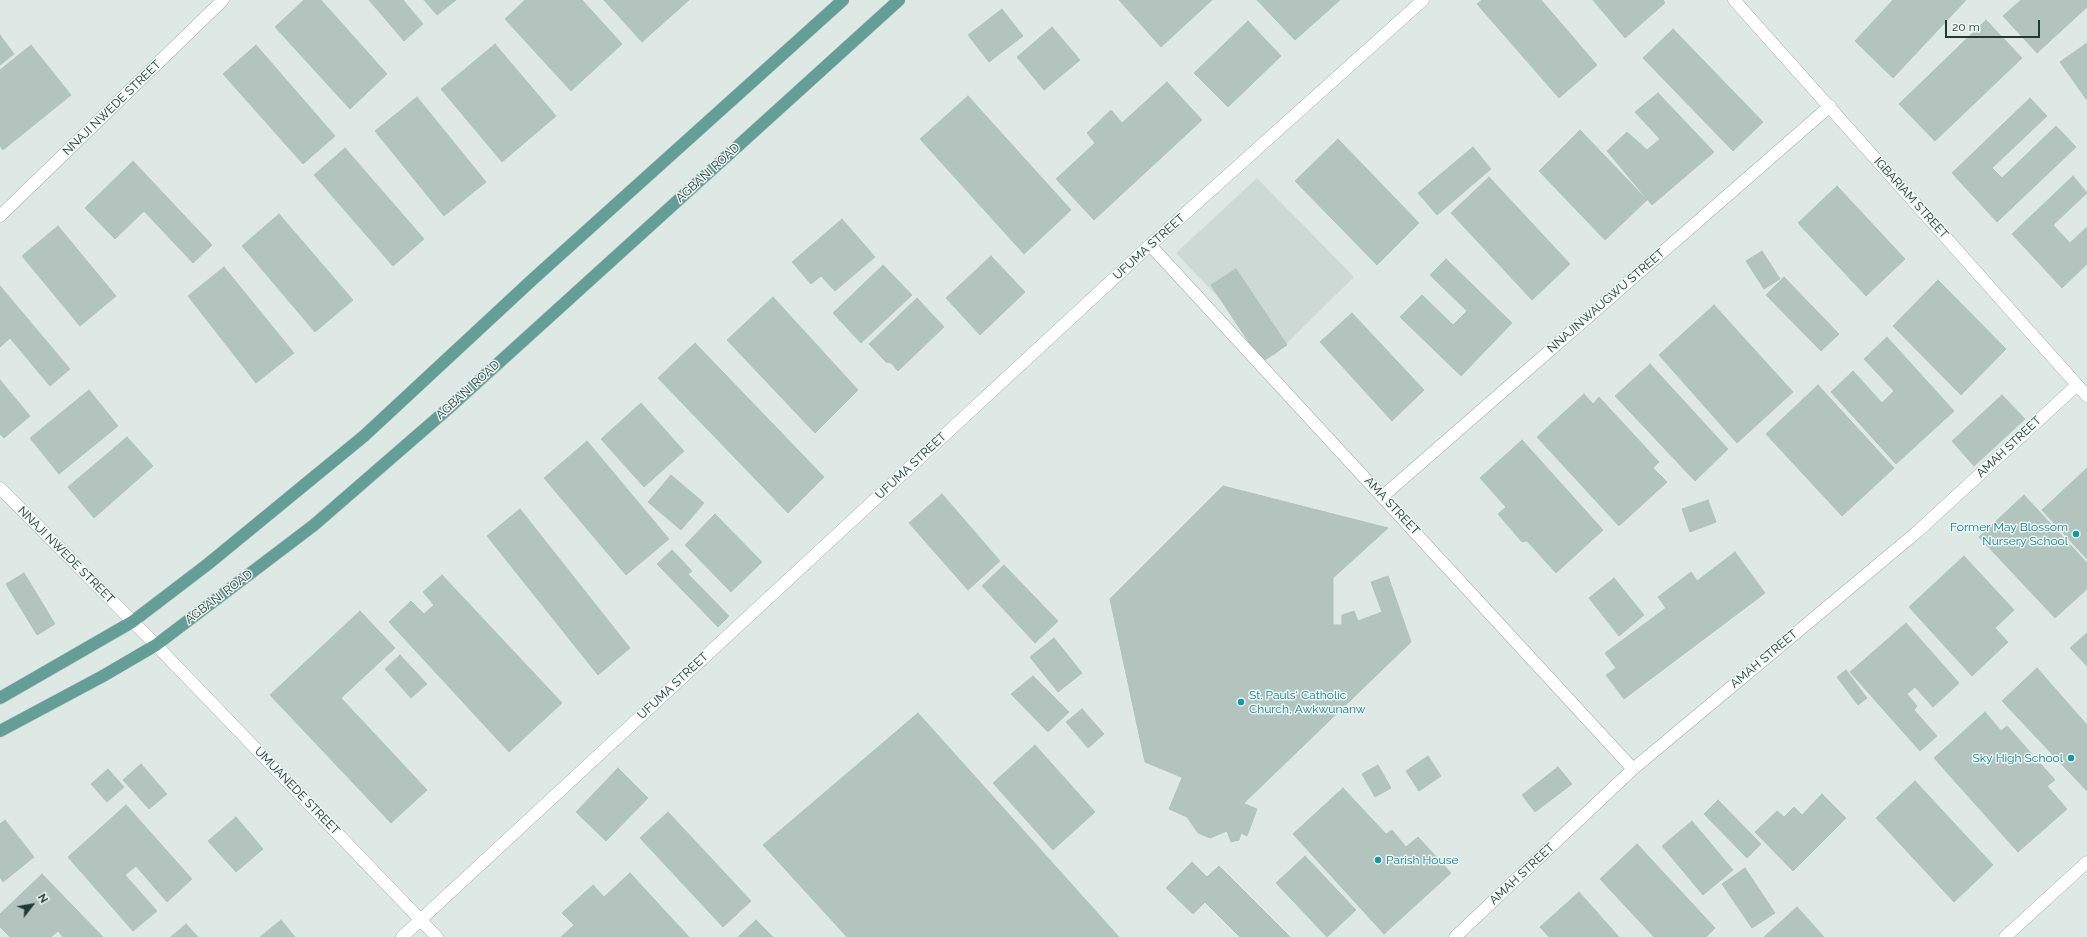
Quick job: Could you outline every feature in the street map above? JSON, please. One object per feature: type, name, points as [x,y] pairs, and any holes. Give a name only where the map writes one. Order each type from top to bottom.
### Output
[{"type":"main road","points":[[0,698],[132,622],[208,564],[364,436],[532,280],[843,0]]},
{"type":"main road","name":"AGBANI ROAD","points":[[0,731],[103,676],[156,645],[314,525],[450,407],[899,0]]},
{"type":"street","name":"NNAJI NWEDE STREET","points":[[0,216],[223,0]]},
{"type":"street","name":"UFUMA STREET","points":[[402,937],[1150,245],[1423,0]]},
{"type":"street","name":"IGBARIAM STREET","points":[[1734,0],[2087,396]]},
{"type":"street","name":"NNAJINWAUGWU STREET","points":[[1383,496],[1830,106]]},
{"type":"street","name":"AMA STREET","points":[[1150,245],[1383,496],[1633,769]]},
{"type":"street","name":"AMAH STREET","points":[[1455,937],[1633,769],[1917,532],[2077,385]]},
{"type":"street","name":"NNAJI NWEDE STREET","points":[[0,488],[156,645]]},
{"type":"street","name":"UMUANEDE STREET","points":[[156,645],[437,937]]},
{"type":"street","points":[[2005,937],[2087,862]]},
{"type":"shaded area","points":[[1257,178],[1354,277],[1274,356],[1176,253]]},
{"type":"building","points":[[304,0],[321,0],[387,74],[350,109],[275,27]]},
{"type":"building","points":[[369,0],[403,0],[423,24],[404,41]]},
{"type":"building","points":[[424,0],[456,0],[437,15]]},
{"type":"building","points":[[525,0],[582,0],[622,44],[571,91],[505,19]]},
{"type":"building","points":[[604,0],[689,0],[642,42]]},
{"type":"building","points":[[1119,0],[1212,0],[1161,47]]},
{"type":"building","points":[[1257,0],[1340,0],[1295,40]]},
{"type":"building","points":[[1482,0],[1541,0],[1597,65],[1559,98],[1477,4]]},
{"type":"building","points":[[1593,0],[1663,0],[1665,3],[1625,38]]},
{"type":"building","points":[[1893,0],[1966,0],[1893,78],[1855,41]]},
{"type":"building","points":[[2021,0],[2087,0],[2087,7],[2037,53],[2003,16]]},
{"type":"building","points":[[1002,9],[1023,36],[989,62],[968,35]]},
{"type":"building","points":[[1986,20],[2022,58],[1935,141],[1899,104]]},
{"type":"building","points":[[1248,21],[1281,56],[1228,107],[1194,73]]},
{"type":"building","points":[[1052,27],[1080,60],[1044,90],[1017,57]]},
{"type":"building","points":[[1673,29],[1763,122],[1733,151],[1643,58]]},
{"type":"building","points":[[0,35],[14,54],[0,65]]},
{"type":"building","points":[[2087,43],[2087,99],[2086,99],[2060,62]]},
{"type":"building","points":[[495,44],[556,116],[502,162],[441,89]]},
{"type":"building","points":[[31,45],[71,95],[3,150],[0,146],[0,70]]},
{"type":"building","points":[[256,45],[335,136],[303,164],[223,74]]},
{"type":"building","points":[[1167,82],[1202,120],[1094,220],[1056,179],[1095,143],[1087,133],[1111,110],[1122,123]]},
{"type":"building","points":[[1658,93],[1714,152],[1652,205],[1607,151],[1627,132],[1647,150],[1660,139],[1635,112]]},
{"type":"building","points":[[968,96],[1071,210],[1024,254],[920,139]]},
{"type":"building","points":[[417,97],[486,182],[444,216],[375,131]]},
{"type":"building","points":[[2030,98],[2047,116],[1992,168],[2002,178],[2056,126],[2076,147],[1997,222],[1952,173]]},
{"type":"building","points":[[1580,130],[1647,200],[1605,240],[1539,171]]},
{"type":"building","points":[[1338,139],[1419,223],[1377,265],[1295,181]]},
{"type":"building","points":[[1473,147],[1491,169],[1437,215],[1418,193]]},
{"type":"building","points":[[345,148],[424,239],[393,266],[314,175]]},
{"type":"building","points":[[133,161],[212,245],[193,263],[144,211],[115,239],[85,208]]},
{"type":"building","points":[[2073,176],[2087,193],[2053,225],[2070,243],[2087,227],[2087,264],[2062,288],[2012,234]]},
{"type":"building","points":[[1489,177],[1570,264],[1532,300],[1451,213]]},
{"type":"building","points":[[1837,186],[1905,259],[1866,296],[1798,223]]},
{"type":"building","points":[[279,214],[353,300],[315,332],[242,246]]},
{"type":"building","points":[[842,219],[875,257],[835,291],[821,276],[811,284],[792,262]]},
{"type":"building","points":[[58,226],[116,296],[80,326],[22,256]]},
{"type":"building","points":[[1762,251],[1780,279],[1764,289],[1746,261]]},
{"type":"building","points":[[991,256],[1025,292],[980,335],[946,298]]},
{"type":"building","points":[[1446,259],[1512,323],[1461,376],[1400,317],[1422,295],[1453,325],[1467,311],[1430,275]]},
{"type":"building","points":[[883,265],[912,295],[861,343],[833,313]]},
{"type":"building","points":[[224,267],[294,353],[256,383],[188,296]]},
{"type":"building","points":[[1236,269],[1287,345],[1262,362],[1211,285]]},
{"type":"building","points":[[1784,277],[1839,334],[1821,351],[1766,295]]},
{"type":"building","points":[[1938,280],[2006,349],[1961,395],[1893,326]]},
{"type":"building","points":[[0,286],[70,369],[50,386],[10,338],[0,347]]},
{"type":"building","points":[[773,297],[858,390],[815,433],[727,340]]},
{"type":"building","points":[[917,298],[944,327],[898,371],[891,363],[886,362],[869,344]]},
{"type":"building","points":[[1714,305],[1793,392],[1737,443],[1659,355]]},
{"type":"building","points":[[1352,313],[1424,390],[1392,421],[1320,342]]},
{"type":"building","points":[[1887,337],[1954,411],[1896,464],[1831,392],[1853,371],[1882,403],[1894,391],[1864,359]]},
{"type":"building","points":[[695,343],[824,477],[788,513],[658,378]]},
{"type":"building","points":[[1650,364],[1728,449],[1695,481],[1615,396]]},
{"type":"building","points":[[0,380],[30,416],[4,438],[0,434]]},
{"type":"building","points":[[1818,385],[1894,468],[1842,516],[1766,434]]},
{"type":"building","points":[[89,390],[118,426],[59,474],[30,438]]},
{"type":"building","points":[[1584,394],[1593,404],[1599,397],[1659,462],[1653,468],[1667,482],[1619,526],[1537,437]]},
{"type":"building","points":[[2002,395],[2025,419],[1974,466],[1952,441]]},
{"type":"building","points":[[641,403],[684,451],[644,487],[601,439]]},
{"type":"building","points":[[127,437],[153,466],[94,518],[68,487]]},
{"type":"building","points":[[1522,440],[1603,530],[1556,573],[1527,541],[1522,542],[1498,514],[1506,507],[1480,478]]},
{"type":"building","points":[[587,441],[669,539],[626,575],[544,478]]},
{"type":"building","name":"Former May Blossom Nursery School","points":[[2087,468],[2087,559],[2042,510]]},
{"type":"building","points":[[671,475],[704,503],[681,530],[648,502]]},
{"type":"building","name":"St. Pauls' Catholic Church, Awkwunanw","points":[[1223,486],[1388,528],[1333,578],[1333,625],[1342,625],[1342,615],[1354,611],[1358,621],[1382,612],[1371,582],[1388,576],[1411,642],[1244,803],[1145,762],[1110,599]]},
{"type":"building","points":[[942,494],[1000,561],[968,590],[909,523]]},
{"type":"building","points":[[2024,495],[2087,563],[2087,589],[2055,618],[1979,537]]},
{"type":"building","points":[[1708,500],[1716,522],[1690,532],[1682,509]]},
{"type":"building","points":[[520,509],[630,648],[598,675],[487,536]]},
{"type":"building","points":[[715,514],[762,562],[731,592],[685,545]]},
{"type":"building","points":[[672,550],[692,571],[688,574],[729,616],[718,627],[657,564]]},
{"type":"building","points":[[1735,552],[1765,593],[1624,699],[1606,675],[1616,668],[1605,653],[1666,608],[1658,597],[1691,572],[1697,581]]},
{"type":"building","points":[[1964,556],[2014,610],[1995,628],[2008,642],[1972,676],[1909,607]]},
{"type":"building","points":[[1004,565],[1058,621],[1035,643],[982,586]]},
{"type":"building","points":[[24,573],[55,624],[37,635],[6,584]]},
{"type":"building","points":[[442,575],[562,703],[509,752],[389,622],[411,601],[424,614],[434,605],[423,592]]},
{"type":"building","points":[[1614,578],[1644,615],[1619,636],[1589,598]]},
{"type":"building","points":[[360,611],[395,648],[341,698],[427,790],[391,823],[270,695]]},
{"type":"building","points":[[1906,623],[1959,683],[1933,707],[1915,687],[1907,694],[1917,706],[1914,710],[1937,736],[1920,751],[1850,672]]},
{"type":"building","points":[[2087,633],[2087,666],[2070,648]]},
{"type":"building","points":[[1054,638],[1082,673],[1058,692],[1030,657]]},
{"type":"building","points":[[400,655],[427,684],[411,698],[385,669]]},
{"type":"building","name":"Sky High School","points":[[2037,668],[2087,725],[2087,791],[2002,701]]},
{"type":"building","points":[[1846,670],[1867,698],[1858,705],[1837,677]]},
{"type":"building","points":[[1033,676],[1069,712],[1048,732],[1011,694]]},
{"type":"building","points":[[1082,709],[1104,734],[1088,748],[1066,722]]},
{"type":"building","points":[[1985,712],[2001,731],[2007,726],[2055,780],[2047,786],[2067,809],[2018,852],[1934,758]]},
{"type":"building","points":[[918,713],[1119,937],[847,937],[763,845]]},
{"type":"building","points":[[1035,745],[1095,812],[1053,850],[993,783]]},
{"type":"building","points":[[1428,756],[1441,776],[1419,791],[1406,771]]},
{"type":"building","points":[[141,764],[167,794],[149,809],[123,780]]},
{"type":"building","points":[[1378,765],[1391,788],[1375,797],[1362,774]]},
{"type":"building","points":[[1558,767],[1572,784],[1535,812],[1522,795]]},
{"type":"building","points":[[618,768],[648,798],[606,841],[576,812]]},
{"type":"building","points":[[108,769],[124,787],[107,802],[91,784]]},
{"type":"building","points":[[1182,778],[1257,809],[1247,836],[1241,833],[1239,840],[1231,842],[1227,831],[1210,838],[1198,833],[1187,817],[1169,809]]},
{"type":"building","points":[[1915,781],[1993,865],[1954,902],[1876,818]]},
{"type":"building","name":"Parish House","points":[[1343,788],[1386,834],[1392,830],[1406,847],[1418,837],[1451,873],[1384,934],[1293,834]]},
{"type":"building","points":[[1822,794],[1846,818],[1793,871],[1755,832],[1777,811],[1784,817],[1794,807],[1802,815]]},
{"type":"building","points":[[1718,800],[1761,844],[1747,858],[1704,814]]},
{"type":"building","points":[[126,805],[192,879],[167,902],[136,866],[125,875],[157,911],[133,931],[68,857]]},
{"type":"building","points":[[668,812],[751,901],[723,927],[640,838]]},
{"type":"building","points":[[236,817],[263,849],[236,872],[208,841]]},
{"type":"building","points":[[5,820],[34,857],[3,882],[0,877],[0,824]]},
{"type":"building","points":[[1692,821],[1733,870],[1703,895],[1662,846]]},
{"type":"building","points":[[1637,844],[1715,928],[1706,937],[1654,937],[1600,879]]},
{"type":"building","points":[[1305,856],[1356,910],[1327,937],[1276,883]]},
{"type":"building","points":[[1192,862],[1207,877],[1219,866],[1290,937],[1240,937],[1205,902],[1193,914],[1166,888]]},
{"type":"building","points":[[1745,868],[1775,913],[1752,928],[1722,884]]},
{"type":"building","points":[[630,873],[689,937],[561,937],[574,925],[562,913],[593,885],[604,897]]},
{"type":"building","points":[[42,874],[103,937],[63,937],[58,931],[51,937],[10,937],[0,927],[0,914]]},
{"type":"building","points":[[1579,892],[1619,937],[1549,937],[1540,927]]},
{"type":"building","points":[[1797,907],[1824,937],[1764,937]]},
{"type":"building","points":[[281,920],[295,937],[260,937]]},
{"type":"building","points":[[756,920],[773,937],[738,937]]},
{"type":"building","points":[[186,924],[198,937],[171,937]]},
{"type":"place","name":"Former May Blossom Nursery School","points":[[2076,534]]},
{"type":"place","name":"St. Pauls' Catholic Church, Awkwunanw","points":[[1241,702]]},
{"type":"place","name":"Sky High School","points":[[2071,758]]},
{"type":"place","name":"Parish House","points":[[1378,860]]}]
